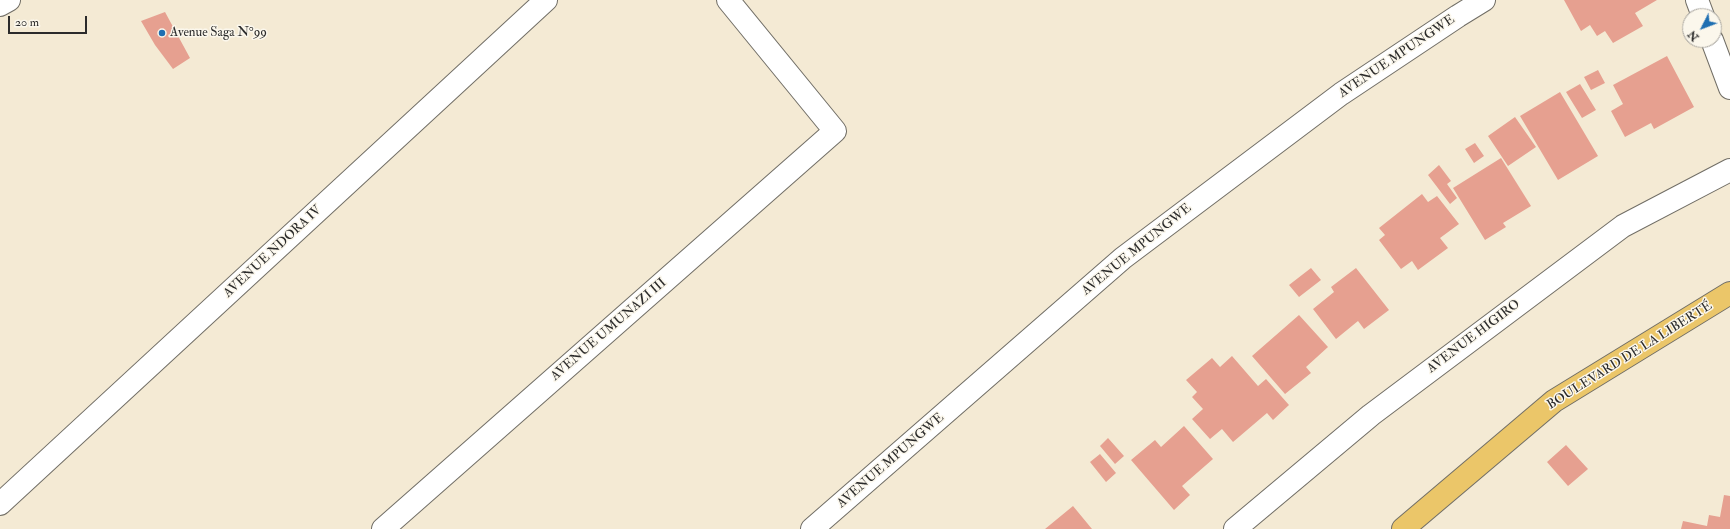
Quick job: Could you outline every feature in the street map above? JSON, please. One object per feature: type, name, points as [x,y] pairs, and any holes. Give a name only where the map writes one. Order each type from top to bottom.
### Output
[{"type":"highway","name":"BOULEVARD DE LA LIBERTÉ","points":[[1403,529],[1554,401],[1730,293]]},
{"type":"street","points":[[0,5],[9,0]]},
{"type":"street","name":"AVENUE NDORA IV","points":[[0,504],[546,0]]},
{"type":"street","name":"AVENUE UMUNAZI III","points":[[383,529],[835,131],[728,0]]},
{"type":"street","name":"AVENUE MPUNGWE","points":[[812,529],[1123,258],[1341,94],[1484,0]]},
{"type":"street","points":[[1715,48],[1730,88]]},
{"type":"street","name":"AVENUE HIGIRO","points":[[1235,529],[1371,415],[1623,226],[1730,170]]},
{"type":"building","points":[[1564,0],[1657,0],[1635,13],[1643,26],[1613,43],[1605,31],[1597,36],[1590,25],[1581,31]]},
{"type":"building","name":"Avenue Saga N°99","points":[[165,12],[190,58],[173,69],[155,45],[141,21]]},
{"type":"building","points":[[1667,56],[1694,107],[1654,129],[1651,123],[1625,137],[1611,111],[1623,104],[1613,85]]},
{"type":"building","points":[[1598,70],[1605,83],[1591,90],[1584,77]]},
{"type":"building","points":[[1580,84],[1596,110],[1582,118],[1566,92]]},
{"type":"building","points":[[1560,92],[1598,156],[1558,180],[1520,116]]},
{"type":"building","points":[[1515,117],[1536,147],[1508,166],[1488,136]]},
{"type":"building","points":[[1475,143],[1484,156],[1474,163],[1465,149]]},
{"type":"building","points":[[1501,158],[1531,206],[1503,223],[1506,227],[1485,240],[1453,188]]},
{"type":"building","points":[[1439,165],[1451,181],[1447,184],[1457,198],[1450,204],[1428,175]]},
{"type":"building","points":[[1422,194],[1428,202],[1437,196],[1459,224],[1440,238],[1448,248],[1418,270],[1412,261],[1401,269],[1379,240],[1385,235],[1379,228]]},
{"type":"building","points":[[1311,268],[1321,280],[1299,297],[1289,285]]},
{"type":"building","points":[[1356,268],[1389,310],[1364,329],[1358,321],[1336,339],[1313,309],[1334,292],[1331,287]]},
{"type":"building","points":[[1299,315],[1328,347],[1306,367],[1311,373],[1285,394],[1252,356]]},
{"type":"building","points":[[1232,356],[1258,386],[1266,379],[1289,405],[1273,420],[1267,413],[1233,442],[1222,429],[1210,439],[1192,419],[1203,409],[1192,397],[1197,392],[1186,380],[1212,358],[1220,367]]},
{"type":"building","points":[[1184,426],[1213,459],[1182,486],[1190,495],[1174,510],[1131,460],[1155,440],[1161,447]]},
{"type":"building","points":[[1108,438],[1124,456],[1115,464],[1100,446]]},
{"type":"building","points":[[1566,445],[1588,469],[1568,486],[1547,462]]},
{"type":"building","points":[[1100,454],[1116,473],[1106,482],[1090,462]]},
{"type":"building","points":[[1724,495],[1730,496],[1730,529],[1681,529],[1683,521],[1707,526],[1709,515],[1720,517]]},
{"type":"building","points":[[1073,506],[1092,529],[1045,529]]},
{"type":"place","name":"Avenue Saga N°99","points":[[162,33]]}]
